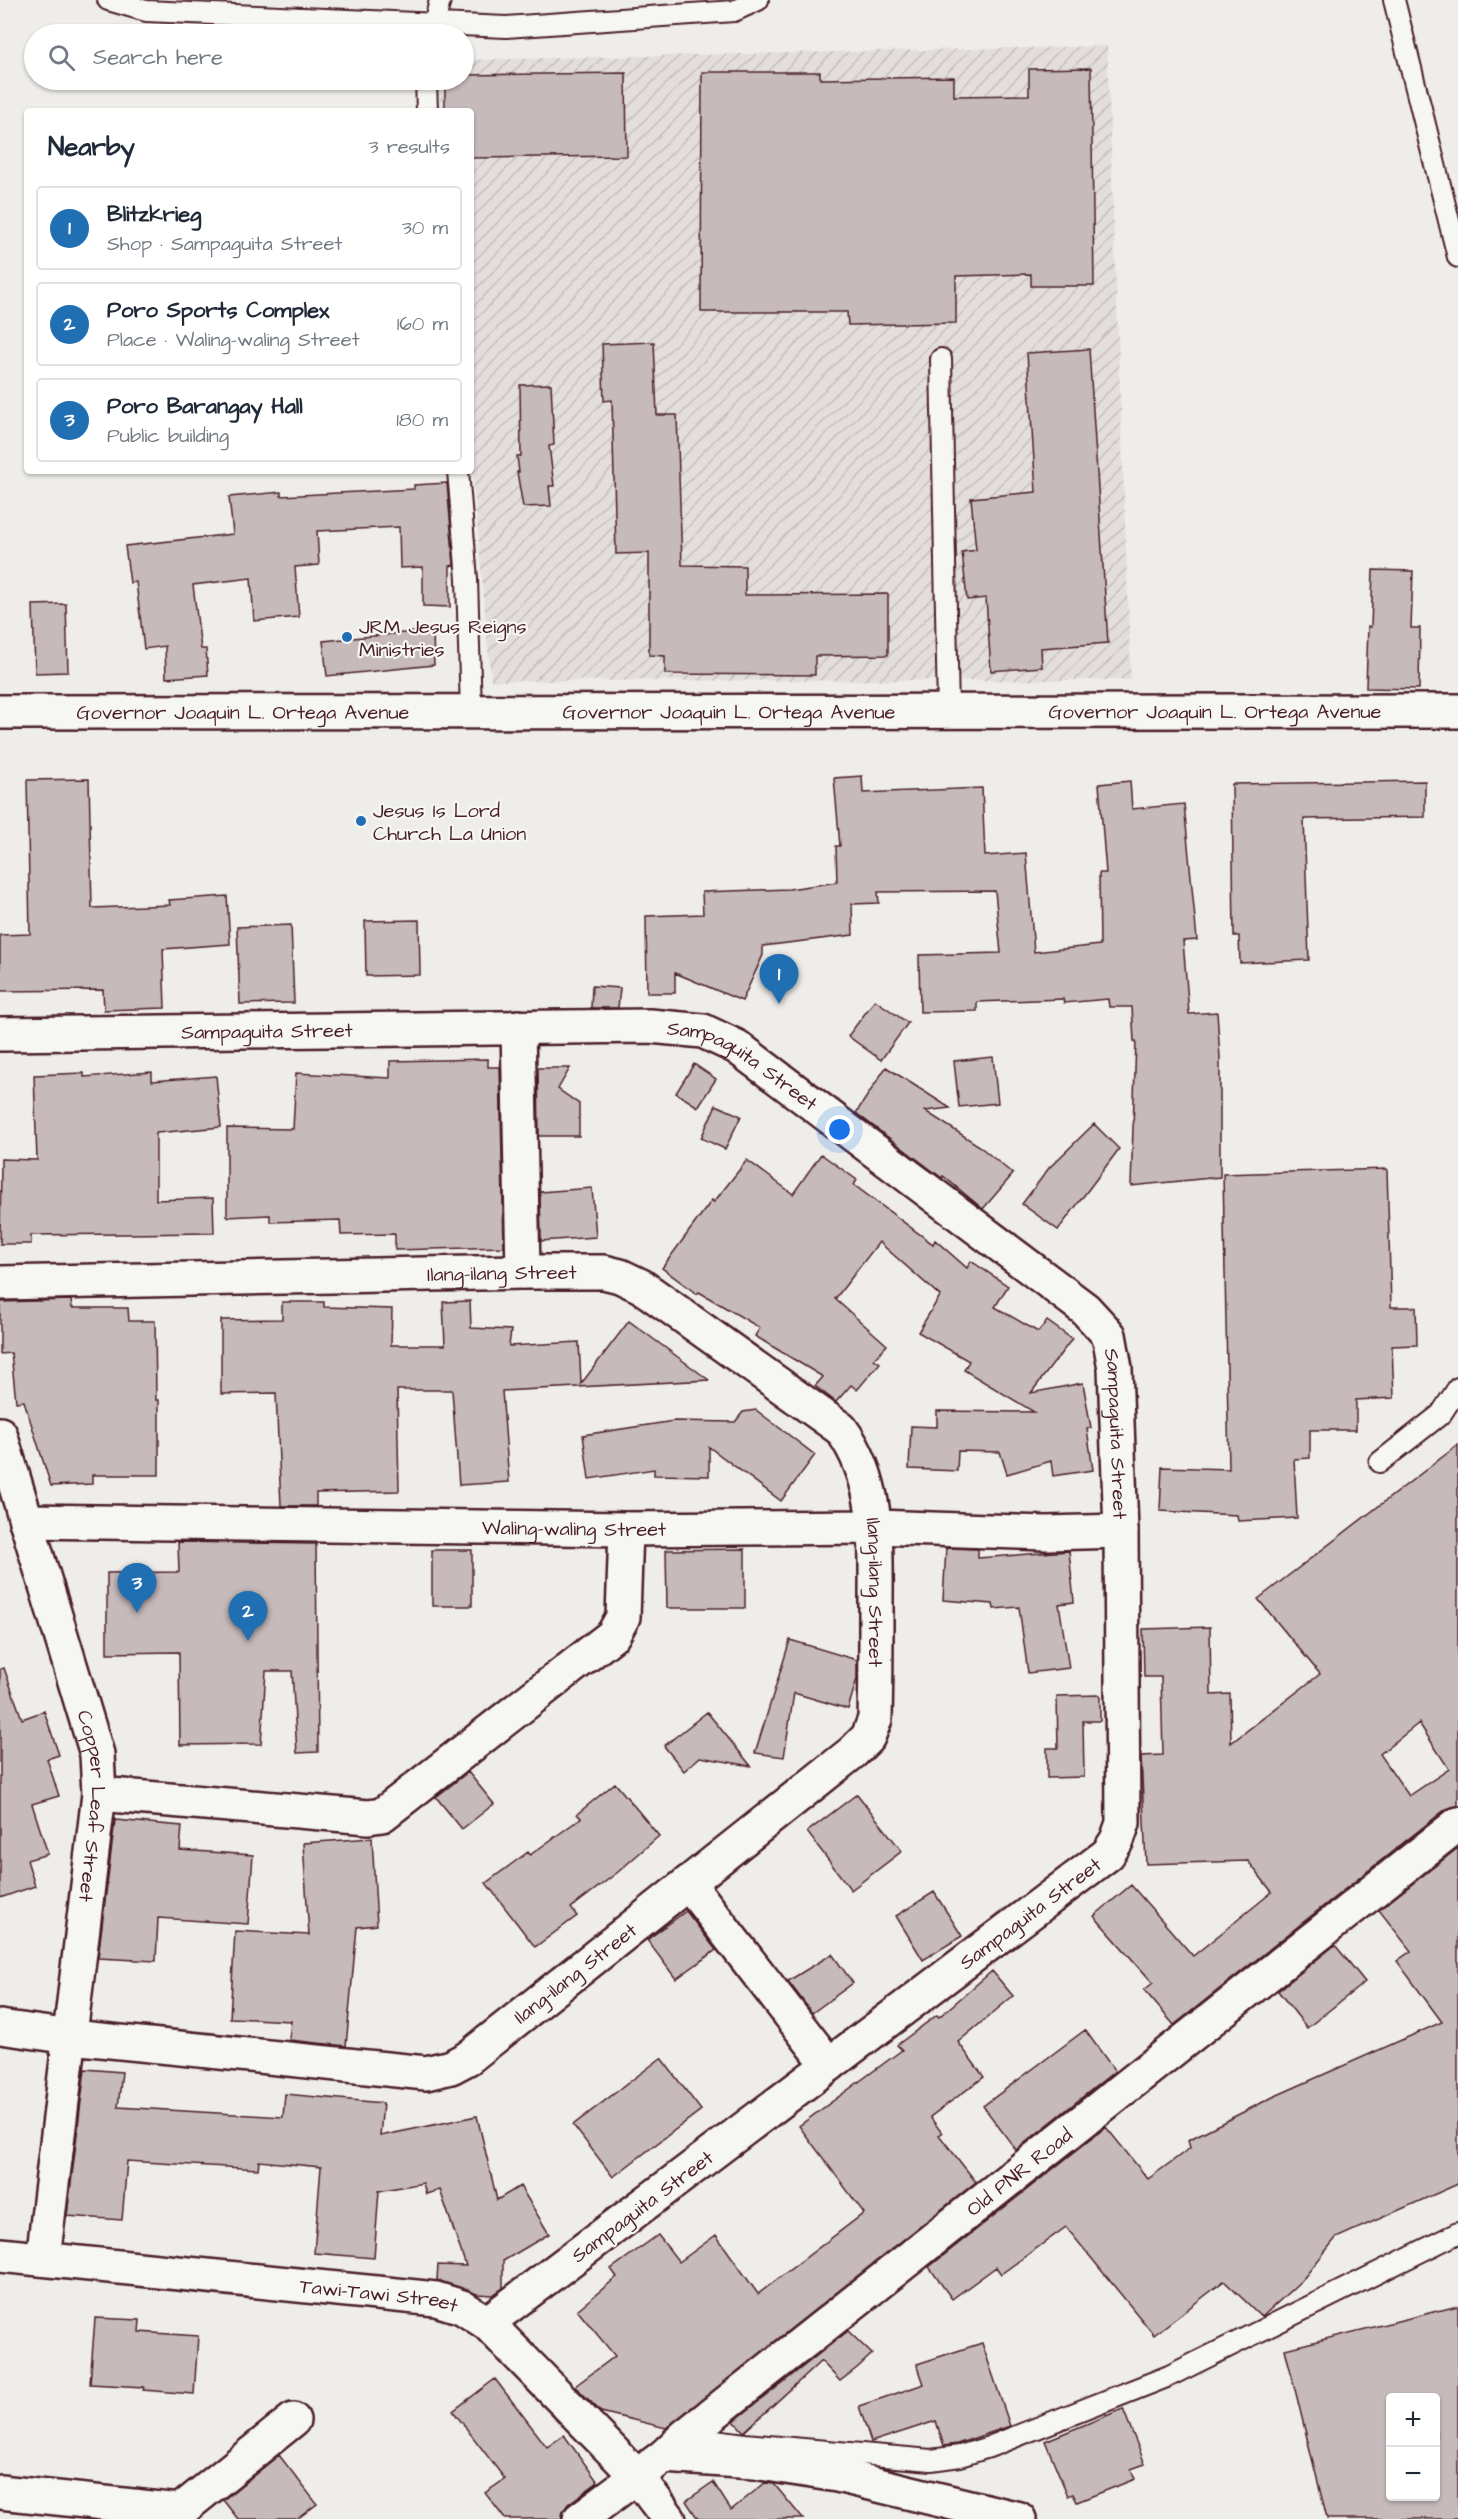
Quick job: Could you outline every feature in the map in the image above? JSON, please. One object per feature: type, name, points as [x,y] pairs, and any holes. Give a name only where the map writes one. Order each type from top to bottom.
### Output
[{"type":"street","name":"Governor Joaquin L. Ortega Avenue","points":[[0,712],[1458,711]]},
{"type":"street","name":"Sampaguita Street","points":[[0,1034],[650,1026],[704,1031],[737,1047],[1085,1309],[1109,1335],[1116,1368],[1120,1531],[1123,1823],[1117,1840],[1108,1854],[487,2324]]},
{"type":"street","points":[[518,1027],[523,1272]]},
{"type":"street","name":"Ilang-ilang Street","points":[[0,1283],[523,1272],[603,1272],[620,1276],[641,1286],[841,1429],[855,1448],[862,1467],[876,1527],[875,1719],[868,1737],[853,1752],[468,2058],[426,2073],[71,2037],[0,2027]]},
{"type":"street","name":"Copper Leaf Street","points":[[0,1434],[8,1489],[26,1521],[97,1754],[99,1794],[43,2259]]},
{"type":"street","name":"Waling-waling Street","points":[[26,1521],[626,1529],[876,1527],[1046,1533],[1120,1531]]},
{"type":"street","points":[[99,1794],[368,1817],[382,1815],[613,1635],[623,1617],[626,1529]]},
{"type":"street","name":"Old PNR Road","points":[[580,2519],[1458,1824]]},
{"type":"street","points":[[688,1883],[829,2065]]},
{"type":"street","name":"Tawi-Tawi Street","points":[[0,2255],[436,2299],[462,2307],[487,2324],[636,2475],[669,2519]]},
{"type":"street","points":[[0,2492],[175,2515],[293,2420]]},
{"type":"street","points":[[675,2446],[712,2458],[837,2475],[921,2509],[1018,2519]]},
{"type":"lane","points":[[108,0],[146,11],[353,24]]},
{"type":"lane","points":[[434,24],[440,0]]},
{"type":"lane","points":[[474,28],[734,11],[758,0]]},
{"type":"lane","points":[[1394,0],[1458,257]]},
{"type":"lane","points":[[426,90],[427,108]]},
{"type":"lane","points":[[941,359],[948,712]]},
{"type":"lane","points":[[458,474],[467,579],[471,712]]},
{"type":"lane","points":[[1380,1462],[1441,1414],[1458,1388]]},
{"type":"lane","points":[[675,2446],[745,2444],[931,2460],[960,2456],[989,2447],[1169,2376],[1458,2232]]},
{"type":"shaded area","points":[[1107,46],[1131,680],[491,681],[473,474],[474,108],[441,108],[439,90],[474,90],[474,60]]},
{"type":"building","points":[[1091,68],[1094,286],[1031,286],[1031,274],[956,276],[956,323],[848,325],[847,312],[701,312],[702,72],[820,72],[820,79],[954,77],[954,96],[1029,95],[1029,69]]},
{"type":"building","points":[[626,73],[627,156],[474,158],[474,108],[445,108],[445,90],[474,90],[474,75]]},
{"type":"building","points":[[654,342],[657,415],[677,415],[682,565],[745,566],[745,595],[888,594],[888,655],[815,656],[815,675],[665,674],[665,656],[649,655],[649,553],[616,554],[612,400],[604,401],[602,344]]},
{"type":"building","points":[[1089,349],[1108,643],[1041,648],[1042,667],[991,671],[986,598],[967,600],[962,552],[976,550],[971,498],[1036,492],[1027,353]]},
{"type":"building","points":[[551,384],[554,445],[549,446],[554,486],[549,486],[551,506],[523,507],[517,472],[519,472],[517,456],[521,456],[520,385]]},
{"type":"building","points":[[447,483],[454,565],[450,566],[450,607],[423,606],[423,567],[400,568],[399,527],[317,531],[319,565],[295,567],[299,617],[254,621],[251,578],[193,585],[201,649],[206,649],[208,675],[166,678],[165,646],[144,649],[136,582],[130,583],[125,546],[233,534],[229,497],[281,492],[281,496],[414,489],[414,485]]},
{"type":"building","points":[[1373,570],[1413,571],[1411,628],[1420,628],[1419,689],[1366,688]]},
{"type":"building","points":[[66,604],[68,672],[35,673],[33,605]]},
{"type":"building","points":[[433,630],[434,665],[327,676],[323,641]]},
{"type":"building","points":[[862,776],[863,793],[982,788],[985,856],[1026,853],[1034,952],[1100,945],[1099,873],[1106,873],[1099,784],[1130,781],[1132,809],[1184,804],[1197,940],[1183,941],[1189,1014],[1217,1012],[1220,1058],[1220,1177],[1131,1186],[1136,1041],[1134,1041],[1132,1007],[1109,1007],[1108,999],[1064,1003],[1063,999],[977,1002],[977,1011],[920,1012],[919,955],[1001,953],[995,891],[878,892],[879,903],[852,904],[853,935],[763,946],[763,955],[742,1001],[675,973],[675,993],[647,993],[646,916],[703,914],[702,892],[789,889],[837,882],[836,846],[840,846],[834,778]]},
{"type":"building","points":[[89,779],[92,908],[170,905],[169,900],[227,896],[230,944],[163,949],[165,1008],[104,1010],[103,990],[0,991],[0,935],[30,934],[27,780]]},
{"type":"building","points":[[1425,781],[1425,817],[1304,819],[1309,960],[1240,963],[1239,936],[1234,936],[1232,784]]},
{"type":"building","points":[[419,920],[420,975],[366,976],[365,921]]},
{"type":"building","points":[[291,925],[294,1003],[240,1004],[237,927]]},
{"type":"building","points":[[592,986],[620,988],[618,1008],[591,1008]]},
{"type":"building","points":[[875,1000],[908,1023],[881,1060],[848,1036]]},
{"type":"building","points":[[993,1057],[998,1103],[959,1107],[954,1061]]},
{"type":"building","points":[[488,1059],[488,1067],[500,1067],[504,1247],[395,1250],[395,1234],[341,1235],[340,1220],[270,1222],[270,1215],[227,1217],[227,1128],[293,1129],[296,1073],[390,1078],[390,1061]]},
{"type":"building","points":[[694,1064],[716,1079],[698,1107],[676,1093]]},
{"type":"building","points":[[886,1067],[950,1108],[925,1111],[978,1145],[1013,1174],[983,1209],[943,1176],[942,1178],[856,1113]]},
{"type":"building","points":[[538,1068],[570,1068],[558,1089],[579,1104],[579,1136],[539,1136]]},
{"type":"building","points":[[152,1072],[152,1081],[216,1076],[221,1127],[156,1133],[156,1200],[213,1198],[214,1233],[31,1235],[31,1244],[0,1244],[1,1159],[37,1160],[34,1075],[84,1073],[84,1077]]},
{"type":"building","points":[[716,1105],[741,1116],[725,1149],[701,1138]]},
{"type":"building","points":[[1094,1124],[1119,1149],[1058,1230],[1022,1204],[1049,1168]]},
{"type":"building","points":[[821,1154],[857,1180],[854,1185],[933,1244],[935,1240],[967,1268],[971,1261],[1008,1286],[995,1307],[1038,1332],[1047,1321],[1072,1339],[1031,1393],[1083,1383],[1091,1428],[1087,1429],[1093,1470],[1053,1476],[1051,1461],[1007,1474],[1000,1452],[958,1451],[957,1471],[909,1469],[911,1426],[937,1427],[937,1411],[1034,1412],[964,1370],[969,1361],[918,1332],[940,1296],[879,1242],[835,1299],[887,1345],[874,1359],[880,1363],[857,1390],[851,1385],[836,1402],[815,1386],[823,1377],[755,1336],[760,1328],[699,1292],[697,1294],[662,1268],[712,1200],[714,1202],[747,1160],[793,1194]]},
{"type":"building","points":[[1387,1169],[1391,1307],[1416,1307],[1417,1345],[1392,1346],[1394,1398],[1356,1400],[1356,1430],[1310,1430],[1310,1458],[1294,1459],[1297,1518],[1238,1521],[1237,1515],[1160,1511],[1162,1467],[1229,1469],[1223,1174]]},
{"type":"building","points":[[592,1188],[596,1237],[541,1241],[540,1192]]},
{"type":"building","points":[[71,1300],[72,1308],[128,1308],[129,1321],[155,1321],[156,1400],[159,1400],[159,1475],[92,1475],[92,1484],[51,1486],[24,1401],[16,1402],[11,1353],[0,1354],[0,1302]]},
{"type":"building","points":[[470,1301],[471,1328],[511,1330],[509,1346],[579,1342],[581,1384],[629,1321],[709,1380],[502,1391],[509,1482],[459,1485],[452,1390],[397,1390],[399,1491],[316,1493],[316,1506],[281,1506],[276,1393],[221,1394],[221,1320],[282,1319],[282,1302],[324,1302],[324,1307],[392,1309],[391,1345],[445,1345],[443,1302]]},
{"type":"building","points":[[756,1410],[815,1455],[781,1501],[709,1447],[709,1476],[654,1475],[654,1469],[589,1479],[583,1435],[674,1421],[735,1422],[743,1412]]},
{"type":"building","points":[[1458,1445],[1458,1806],[1446,1809],[1174,2025],[1144,1990],[1153,1983],[1094,1916],[1131,1885],[1193,1956],[1272,1892],[1248,1861],[1146,1864],[1141,1756],[1163,1755],[1161,1677],[1144,1677],[1143,1629],[1210,1627],[1211,1695],[1230,1694],[1231,1743],[1320,1674],[1258,1599]],"holes":[[[1419,1723],[1449,1769],[1409,1796],[1380,1754]]]},
{"type":"building","points":[[178,1542],[316,1544],[318,1752],[297,1753],[292,1671],[266,1671],[261,1744],[180,1745],[179,1652],[107,1653],[107,1573],[179,1572]]},
{"type":"building","points":[[946,1548],[978,1549],[978,1558],[1069,1551],[1074,1602],[1059,1604],[1069,1668],[1028,1673],[1019,1607],[994,1609],[993,1604],[943,1600]]},
{"type":"building","points":[[745,1549],[745,1608],[667,1608],[666,1550]]},
{"type":"building","points":[[432,1550],[472,1550],[472,1606],[432,1606]]},
{"type":"building","points":[[790,1640],[857,1660],[857,1679],[848,1709],[794,1693],[784,1757],[755,1753]]},
{"type":"building","points":[[4,1668],[22,1719],[44,1711],[59,1755],[47,1759],[59,1796],[32,1804],[48,1854],[27,1860],[35,1886],[0,1898],[0,1669]]},
{"type":"building","points":[[1100,1695],[1100,1721],[1083,1721],[1084,1777],[1047,1778],[1047,1748],[1058,1748],[1057,1696]]},
{"type":"building","points":[[707,1712],[751,1766],[700,1757],[684,1771],[664,1746]]},
{"type":"building","points":[[468,1772],[494,1804],[462,1829],[436,1797]]},
{"type":"building","points":[[615,1783],[659,1836],[618,1872],[571,1908],[577,1916],[535,1947],[486,1883],[528,1852],[530,1855],[581,1818],[577,1814]]},
{"type":"building","points":[[857,1794],[902,1851],[851,1890],[807,1832]]},
{"type":"building","points":[[115,1820],[182,1826],[180,1850],[253,1855],[248,1924],[158,1918],[156,1961],[98,1958]]},
{"type":"building","points":[[372,1838],[377,1925],[357,1927],[346,2046],[289,2040],[291,2021],[230,2018],[235,1931],[309,1935],[303,1843]]},
{"type":"building","points":[[1458,1848],[1458,2184],[1336,2238],[1303,2279],[1262,2317],[1224,2281],[1154,2335],[1066,2227],[1001,2274],[996,2267],[952,2299],[929,2267],[1106,2127],[1148,2179],[1190,2148],[1188,2140],[1273,2097],[1442,2022],[1397,1961],[1411,1951],[1379,1910]]},
{"type":"building","points":[[934,1892],[962,1936],[923,1960],[896,1916]]},
{"type":"building","points":[[686,1911],[716,1950],[676,1979],[647,1940]]},
{"type":"building","points":[[1335,1945],[1365,1982],[1307,2028],[1278,1991]]},
{"type":"building","points":[[832,1954],[853,1983],[812,2013],[788,1981]]},
{"type":"building","points":[[992,1971],[1013,1996],[958,2042],[984,2077],[930,2117],[942,2133],[939,2135],[976,2182],[666,2428],[601,2412],[575,2386],[615,2356],[577,2310],[617,2277],[611,2269],[658,2235],[679,2262],[716,2235],[758,2294],[864,2213],[799,2126],[902,2050],[897,2045],[937,2015],[939,2017]]},
{"type":"building","points":[[1085,2030],[1115,2071],[1016,2150],[983,2106]]},
{"type":"building","points":[[661,2058],[701,2110],[613,2177],[573,2125]]},
{"type":"building","points":[[85,2069],[122,2072],[118,2107],[283,2117],[285,2094],[383,2103],[380,2136],[477,2116],[497,2200],[520,2186],[549,2234],[503,2261],[503,2288],[493,2295],[477,2294],[437,2280],[438,2265],[466,2266],[440,2190],[426,2194],[423,2183],[379,2191],[374,2258],[314,2253],[321,2167],[259,2161],[258,2169],[127,2161],[122,2220],[67,2216]]},
{"type":"building","points":[[1458,2306],[1458,2519],[1327,2519],[1285,2349]]},
{"type":"building","points":[[95,2318],[140,2320],[139,2332],[198,2336],[194,2394],[143,2390],[144,2387],[90,2384]]},
{"type":"building","points":[[848,2331],[872,2354],[857,2368],[840,2381],[821,2361],[744,2432],[734,2421]]},
{"type":"building","points":[[982,2343],[1010,2426],[957,2444],[944,2446],[936,2421],[871,2442],[859,2406],[924,2384],[917,2364]]},
{"type":"building","points":[[495,2379],[547,2447],[564,2435],[598,2482],[568,2504],[563,2511],[562,2519],[505,2519],[485,2493],[505,2479],[453,2411]]},
{"type":"building","points":[[1123,2409],[1145,2464],[1131,2469],[1135,2479],[1077,2502],[1073,2494],[1068,2496],[1045,2441]]},
{"type":"building","points":[[279,2455],[317,2504],[297,2519],[238,2519],[223,2500]]},
{"type":"building","points":[[713,2482],[731,2510],[765,2483],[774,2484],[803,2519],[698,2519],[686,2501]]},
{"type":"place","name":"JRM Jesus Reigns Ministries","points":[[347,637]]},
{"type":"place","name":"Jesus Is Lord Church La Union","points":[[361,821]]},
{"type":"place","name":"Blitzkrieg","points":[[779,1004]]},
{"type":"place","name":"Poro Barangay Hall","points":[[137,1613]]},
{"type":"place","name":"Poro Sports Complex","points":[[248,1641]]}]
